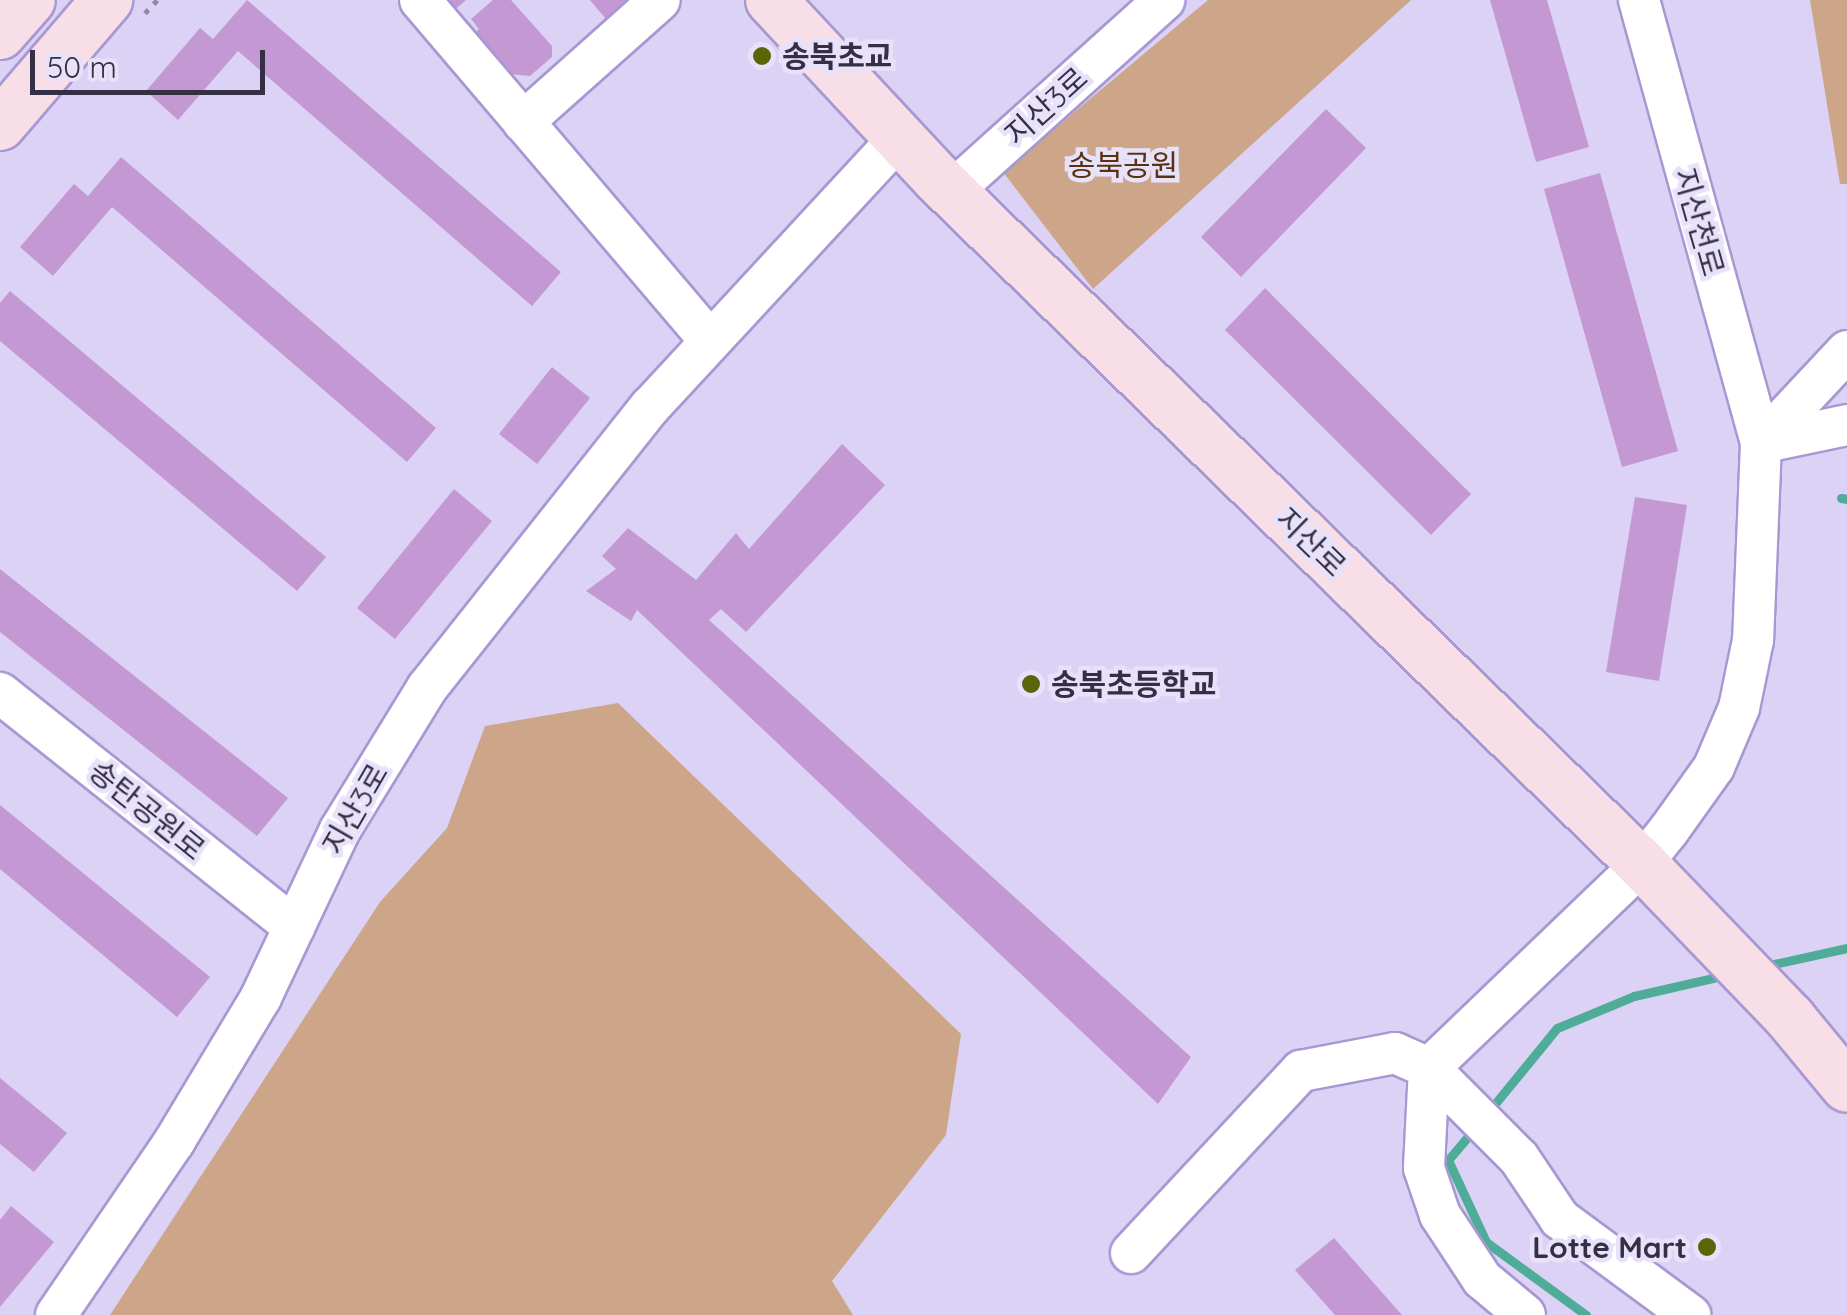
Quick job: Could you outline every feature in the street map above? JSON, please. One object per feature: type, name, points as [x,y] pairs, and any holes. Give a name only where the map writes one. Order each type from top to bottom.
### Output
[{"type":"main road","points":[[0,34],[30,0]]},
{"type":"main road","points":[[0,125],[107,0]]},
{"type":"main road","name":"지산로","points":[[770,0],[951,192],[1642,864],[1790,1018],[1847,1087]]},
{"type":"street","points":[[420,0],[709,340]]},
{"type":"street","points":[[522,122],[660,0]]},
{"type":"street","name":"지산천로","points":[[1429,1068],[1642,864],[1714,767],[1739,708],[1753,640],[1760,443],[1639,0]]},
{"type":"street","name":"지산3로","points":[[951,192],[1143,6]]},
{"type":"street","name":"지산3로","points":[[56,1315],[174,1142],[261,997],[340,830],[427,688],[709,340],[898,139]]},
{"type":"street","points":[[1760,443],[1847,351]]},
{"type":"street","points":[[1760,443],[1847,425]]},
{"type":"street","name":"송탄공원로","points":[[0,693],[294,927]]},
{"type":"street","points":[[1131,1253],[1300,1071],[1396,1053],[1429,1068],[1520,1158],[1560,1218],[1690,1315]]},
{"type":"street","points":[[1429,1068],[1424,1168],[1440,1215],[1482,1279],[1525,1315]]},
{"type":"green space","name":"송북공원","points":[[1208,0],[1411,0],[1093,289],[1003,172]]},
{"type":"green space","points":[[1810,0],[1847,0],[1847,184],[1840,184]]},
{"type":"green space","points":[[618,703],[961,1034],[946,1135],[832,1281],[853,1315],[110,1315],[380,902],[447,828],[485,726]]},
{"type":"building","points":[[247,0],[561,272],[532,306],[238,51],[178,120],[146,91],[200,28],[213,39]]},
{"type":"building","points":[[441,0],[466,0],[452,12]]},
{"type":"building","points":[[493,0],[511,0],[552,46],[552,57],[530,76],[507,74],[473,35],[479,29],[471,19]]},
{"type":"building","points":[[590,0],[638,0],[610,24]]},
{"type":"building","points":[[1490,0],[1547,0],[1589,147],[1536,162]]},
{"type":"building","points":[[1326,109],[1366,148],[1241,277],[1201,237]]},
{"type":"building","points":[[121,157],[436,428],[407,462],[112,207],[53,276],[20,247],[74,184],[88,196]]},
{"type":"building","points":[[1600,173],[1678,451],[1622,467],[1544,189]]},
{"type":"building","points":[[1265,288],[1471,494],[1431,535],[1225,330]]},
{"type":"building","points":[[10,291],[326,557],[297,591],[0,341],[0,303]]},
{"type":"building","points":[[552,367],[590,398],[537,464],[499,434]]},
{"type":"building","points":[[842,444],[885,485],[746,632],[721,609],[709,620],[1191,1057],[1158,1104],[637,610],[631,621],[586,591],[616,569],[602,556],[628,528],[696,580],[736,533],[749,549]]},
{"type":"building","points":[[454,489],[492,521],[395,639],[357,608]]},
{"type":"building","points":[[1635,497],[1687,505],[1659,681],[1606,672]]},
{"type":"building","points":[[0,569],[288,798],[257,836],[0,632]]},
{"type":"building","points":[[0,805],[210,977],[177,1017],[0,869]]},
{"type":"building","points":[[0,1078],[67,1133],[34,1172],[0,1144]]},
{"type":"building","points":[[11,1206],[54,1242],[0,1307],[0,1220]]},
{"type":"building","points":[[1334,1238],[1402,1315],[1335,1315],[1295,1270]]},
{"type":"waterway","points":[[1841,498],[1847,499]]},
{"type":"waterway","points":[[1765,966],[1847,948]]},
{"type":"waterway","points":[[1489,1111],[1557,1028],[1634,996],[1726,975]]},
{"type":"waterway","points":[[1476,1127],[1448,1160],[1486,1242],[1586,1315]]},
{"type":"place","name":"송북초교","points":[[762,56]]},
{"type":"place","name":"송북초등학교","points":[[1031,684]]},
{"type":"place","name":"Lotte Mart","points":[[1707,1247]]}]
